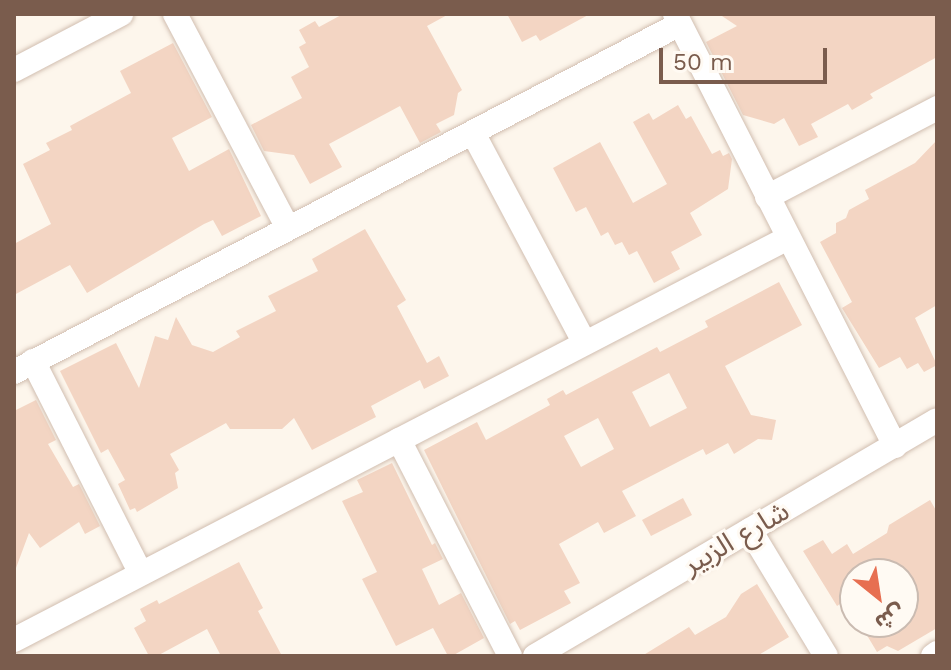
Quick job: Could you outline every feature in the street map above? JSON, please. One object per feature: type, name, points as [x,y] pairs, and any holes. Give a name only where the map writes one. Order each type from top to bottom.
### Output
[{"type":"street","points":[[14,70],[121,14]]},
{"type":"street","points":[[175,14],[288,228]]},
{"type":"street","points":[[140,572],[24,366],[473,133],[677,19],[895,446]]},
{"type":"street","points":[[767,197],[937,108]]},
{"type":"street","points":[[473,133],[584,342]]},
{"type":"street","points":[[20,656],[14,642],[140,572],[788,238]]},
{"type":"street","name":"شارع الزبير","points":[[535,656],[937,420]]},
{"type":"street","points":[[399,440],[510,656]]},
{"type":"street","points":[[750,530],[826,656]]},
{"type":"building","points":[[343,14],[449,14],[427,26],[462,90],[458,93],[454,115],[436,124],[441,132],[420,143],[400,106],[329,144],[342,167],[310,184],[294,155],[264,151],[251,125],[302,98],[291,77],[309,67],[299,47],[306,43],[299,30],[315,21],[319,27]]},
{"type":"building","points":[[507,14],[590,14],[540,41],[536,35],[522,42]]},
{"type":"building","points":[[719,14],[937,14],[937,57],[870,94],[873,98],[852,110],[848,104],[811,124],[818,137],[799,146],[784,118],[774,124],[743,115],[706,42],[737,26]]},
{"type":"building","points":[[173,43],[212,117],[172,138],[189,171],[229,149],[261,216],[222,236],[213,220],[87,293],[70,265],[14,295],[14,244],[51,224],[23,164],[50,150],[46,143],[72,130],[70,126],[131,93],[120,71]]},
{"type":"building","points":[[678,105],[686,119],[691,116],[712,154],[720,150],[723,156],[729,153],[732,159],[728,189],[690,213],[702,235],[671,252],[680,269],[654,283],[637,251],[629,255],[622,242],[615,245],[608,232],[601,236],[586,207],[576,212],[553,168],[600,142],[633,203],[667,184],[633,122],[649,113],[653,120]]},
{"type":"building","points":[[937,140],[937,305],[915,318],[937,365],[924,372],[918,363],[907,369],[900,357],[879,368],[842,308],[852,302],[820,242],[836,233],[836,223],[846,218],[849,210],[869,199],[865,190],[915,163]]},
{"type":"building","points":[[365,229],[406,300],[397,306],[427,363],[439,356],[449,376],[424,389],[420,380],[371,406],[376,417],[312,450],[294,418],[282,429],[230,429],[226,423],[170,454],[179,470],[175,473],[178,488],[137,512],[135,508],[130,510],[118,484],[125,480],[108,449],[101,453],[60,371],[116,343],[139,388],[155,336],[168,340],[176,317],[192,345],[213,352],[240,337],[236,331],[276,311],[268,296],[318,271],[312,259]]},
{"type":"building","points":[[779,282],[802,325],[725,366],[751,415],[776,420],[772,440],[758,439],[734,454],[728,443],[706,455],[703,449],[622,491],[636,516],[604,533],[598,522],[559,544],[580,583],[564,591],[571,603],[520,630],[515,621],[510,624],[424,450],[477,422],[486,440],[550,405],[547,399],[563,390],[566,395],[657,347],[660,352],[708,327],[705,321]],"holes":[[[669,373],[687,408],[650,427],[632,392]],[[598,418],[614,449],[581,467],[564,436]]]},
{"type":"building","points":[[36,400],[56,440],[48,444],[73,487],[79,484],[100,526],[85,534],[79,522],[40,548],[29,533],[16,568],[14,411]]},
{"type":"building","points":[[392,463],[432,545],[435,543],[443,559],[422,569],[439,605],[461,593],[484,638],[452,656],[448,656],[433,628],[396,646],[362,579],[377,572],[342,501],[363,492],[357,480]]},
{"type":"building","points":[[683,498],[692,515],[651,536],[642,520]]},
{"type":"building","points":[[930,500],[937,512],[937,628],[898,651],[887,646],[877,652],[869,638],[919,638],[919,558],[839,558],[837,606],[803,551],[823,540],[832,554],[847,544],[853,554],[887,533],[889,525]]},
{"type":"building","points":[[239,562],[263,608],[258,611],[282,656],[221,656],[207,629],[157,656],[149,656],[134,628],[146,621],[140,609],[157,600],[159,604]]},
{"type":"building","points":[[757,584],[789,637],[757,656],[642,656],[689,627],[695,635],[726,617],[741,594]]}]
